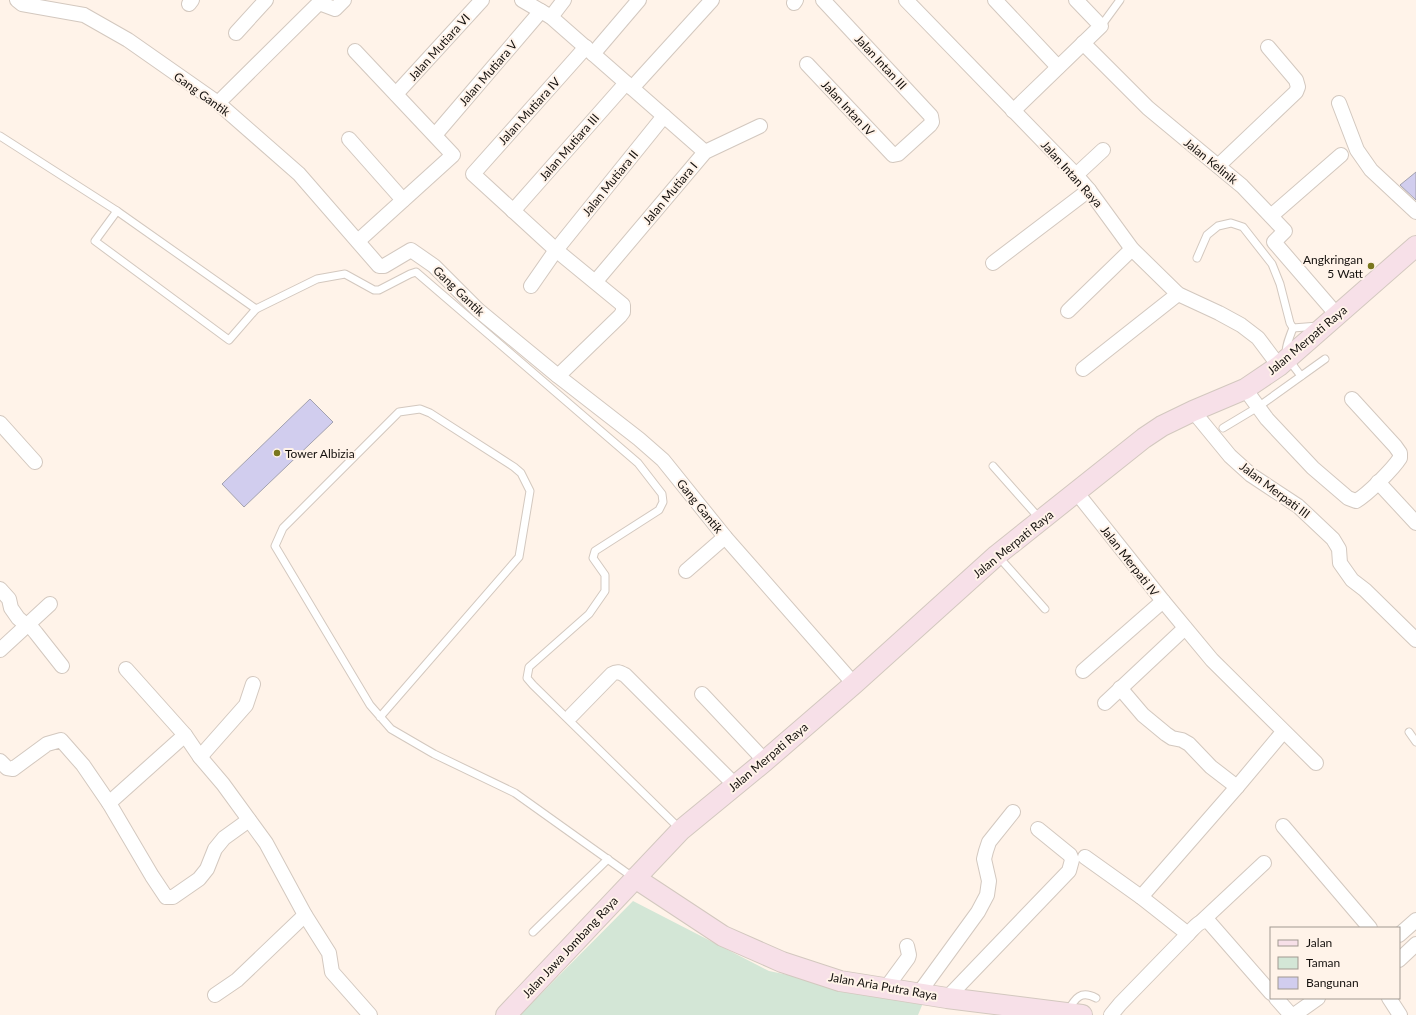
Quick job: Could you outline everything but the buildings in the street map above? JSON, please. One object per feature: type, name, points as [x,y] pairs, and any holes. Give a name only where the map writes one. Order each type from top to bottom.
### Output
[{"type":"main road","name":"Jalan Merpati Raya","points":[[635,878],[681,830],[854,684],[997,555],[1077,493],[1144,438],[1162,426],[1245,389],[1284,363],[1416,246]]},
{"type":"main road","name":"Jalan Aria Putra Raya","points":[[635,878],[723,936],[782,962],[840,981],[1021,1011],[1077,1014]]},
{"type":"main road","name":"Jalan Jawa Jombang Raya","points":[[506,1015],[635,878]]},
{"type":"street","name":"Gang Gantik","points":[[17,0],[22,4],[84,15],[128,40],[218,103],[299,174],[378,266],[381,267],[410,251],[414,251],[434,266],[478,310],[663,460],[726,537],[854,684]]},
{"type":"street","points":[[236,33],[266,0]]},
{"type":"street","points":[[218,103],[319,3],[333,9],[337,8],[344,0]]},
{"type":"street","name":"Jalan Mutiara VI","points":[[396,94],[482,0]]},
{"type":"street","points":[[522,0],[546,14],[705,152]]},
{"type":"street","name":"Jalan Mutiara V","points":[[435,135],[546,14],[564,0]]},
{"type":"street","name":"Jalan Mutiara IV","points":[[513,211],[472,174],[589,50],[639,0]]},
{"type":"street","name":"Jalan Mutiara III","points":[[513,211],[629,86],[712,0]]},
{"type":"street","name":"Jalan Intan III","points":[[823,0],[931,116],[932,122],[930,126],[898,154],[896,155],[890,153]]},
{"type":"street","name":"Jalan Intan Raya","points":[[906,0],[1076,175],[1089,190],[1132,249],[1178,294],[1241,325],[1258,338],[1284,363]]},
{"type":"street","points":[[995,0],[1058,67]]},
{"type":"street","points":[[1013,111],[1101,26],[1076,0]]},
{"type":"street","name":"Jalan Kelinik","points":[[1083,43],[1148,108],[1242,186],[1285,231],[1274,242],[1332,320]]},
{"type":"street","points":[[1218,166],[1296,92],[1298,87],[1296,80],[1268,47]]},
{"type":"street","points":[[355,51],[453,155],[358,241]]},
{"type":"street","name":"Jalan Intan IV","points":[[807,64],[890,153]]},
{"type":"street","points":[[1339,103],[1357,150],[1371,170],[1416,212]]},
{"type":"street","name":"Jalan Mutiara II","points":[[530,286],[556,250],[664,116]]},
{"type":"street","name":"Jalan Mutiara I","points":[[596,281],[705,152],[760,126]]},
{"type":"street","points":[[349,139],[403,200]]},
{"type":"street","points":[[1076,175],[1103,150]]},
{"type":"street","points":[[1271,216],[1341,155]]},
{"type":"street","points":[[993,263],[1089,190]]},
{"type":"street","points":[[513,211],[556,250],[596,281],[623,305],[623,312],[558,376]]},
{"type":"street","points":[[1068,311],[1132,249]]},
{"type":"street","points":[[1082,368],[1178,294]]},
{"type":"street","points":[[1245,389],[1280,434],[1313,468],[1348,498],[1356,501],[1360,499],[1398,462],[1400,453],[1352,399]]},
{"type":"street","name":"Jalan Merpati III","points":[[1193,411],[1230,456],[1251,475],[1298,506],[1333,538],[1339,550],[1340,563],[1352,580],[1365,590],[1416,640]]},
{"type":"street","points":[[0,423],[35,462]]},
{"type":"street","points":[[1378,482],[1416,523]]},
{"type":"street","name":"Jalan Merpati IV","points":[[1077,493],[1212,660],[1316,763]]},
{"type":"street","points":[[686,571],[726,537]]},
{"type":"street","points":[[0,589],[9,599],[11,608],[18,618],[26,625],[31,627],[62,666]]},
{"type":"street","points":[[1083,671],[1163,601]]},
{"type":"street","points":[[0,650],[50,604]]},
{"type":"street","points":[[1105,703],[1185,628]]},
{"type":"street","points":[[126,669],[185,735],[266,843],[305,915],[329,953],[332,972],[370,1015]]},
{"type":"street","points":[[571,716],[612,674],[619,672],[624,675],[736,785]]},
{"type":"street","points":[[200,757],[246,706],[253,684]]},
{"type":"street","points":[[1120,688],[1143,715],[1172,738],[1185,742],[1211,767],[1237,787]]},
{"type":"street","points":[[702,694],[765,760]]},
{"type":"street","points":[[1141,897],[1283,732]]},
{"type":"street","points":[[109,803],[185,735]]},
{"type":"street","points":[[0,761],[7,768],[13,769],[47,744],[61,740],[83,765],[109,803],[166,897],[173,896],[199,879],[207,868],[215,848],[224,838],[249,820]]},
{"type":"street","points":[[919,993],[978,912],[987,895],[989,882],[984,859],[986,851],[989,842],[1013,812]]},
{"type":"street","points":[[1283,826],[1369,927]]},
{"type":"street","points":[[947,998],[1069,871],[1072,860],[1070,855],[1038,829]]},
{"type":"street","points":[[1085,857],[1141,897],[1188,934]]},
{"type":"street","points":[[1111,1015],[1188,934],[1264,863]]},
{"type":"street","points":[[215,995],[237,980],[305,915]]},
{"type":"street","points":[[1202,921],[1206,920],[1209,922],[1270,992]]},
{"type":"street","points":[[1400,959],[1416,944]]},
{"type":"street","points":[[886,988],[908,958],[909,955],[907,946]]},
{"type":"street","points":[[1277,999],[1291,1015]]},
{"type":"street","points":[[1294,1015],[1317,999]]},
{"type":"street","points":[[1389,999],[1400,1015]]},
{"type":"lane","points":[[1101,26],[1120,0]]},
{"type":"lane","points":[[0,136],[117,211],[256,310]]},
{"type":"lane","points":[[117,211],[95,241],[228,340],[256,310],[317,279],[345,274],[374,290],[380,290],[416,272],[638,463],[662,494],[663,502],[659,510],[595,551],[593,558],[605,575],[605,591],[589,614],[529,667],[527,678],[681,830]]},
{"type":"lane","points":[[1197,258],[1207,235],[1218,226],[1231,223],[1243,227],[1272,264],[1280,284],[1290,323],[1293,328]]},
{"type":"lane","points":[[1293,328],[1332,320]]},
{"type":"lane","points":[[1293,328],[1286,347],[1284,363],[1301,376]]},
{"type":"lane","points":[[1223,428],[1258,407],[1325,359]]},
{"type":"lane","points":[[380,717],[519,558],[530,491],[521,473],[514,467],[430,413],[420,409],[399,412],[283,528],[275,546],[370,705],[380,717],[391,729],[434,754],[515,792],[635,878]]},
{"type":"lane","points":[[993,466],[1041,521]]},
{"type":"lane","points":[[997,555],[1045,609]]},
{"type":"lane","points":[[1409,732],[1416,742]]},
{"type":"lane","points":[[533,932],[608,859]]},
{"type":"lane","points":[[1077,1014],[1072,1003],[1081,995],[1089,994],[1096,998]]},
{"type":"green space","points":[[633,901],[769,971],[923,1003],[918,1015],[520,1015]]},
{"type":"place","name":"Angkringan 5 Watt","points":[[1371,266]]},
{"type":"place","name":"Tower Albizia","points":[[277,453]]}]
